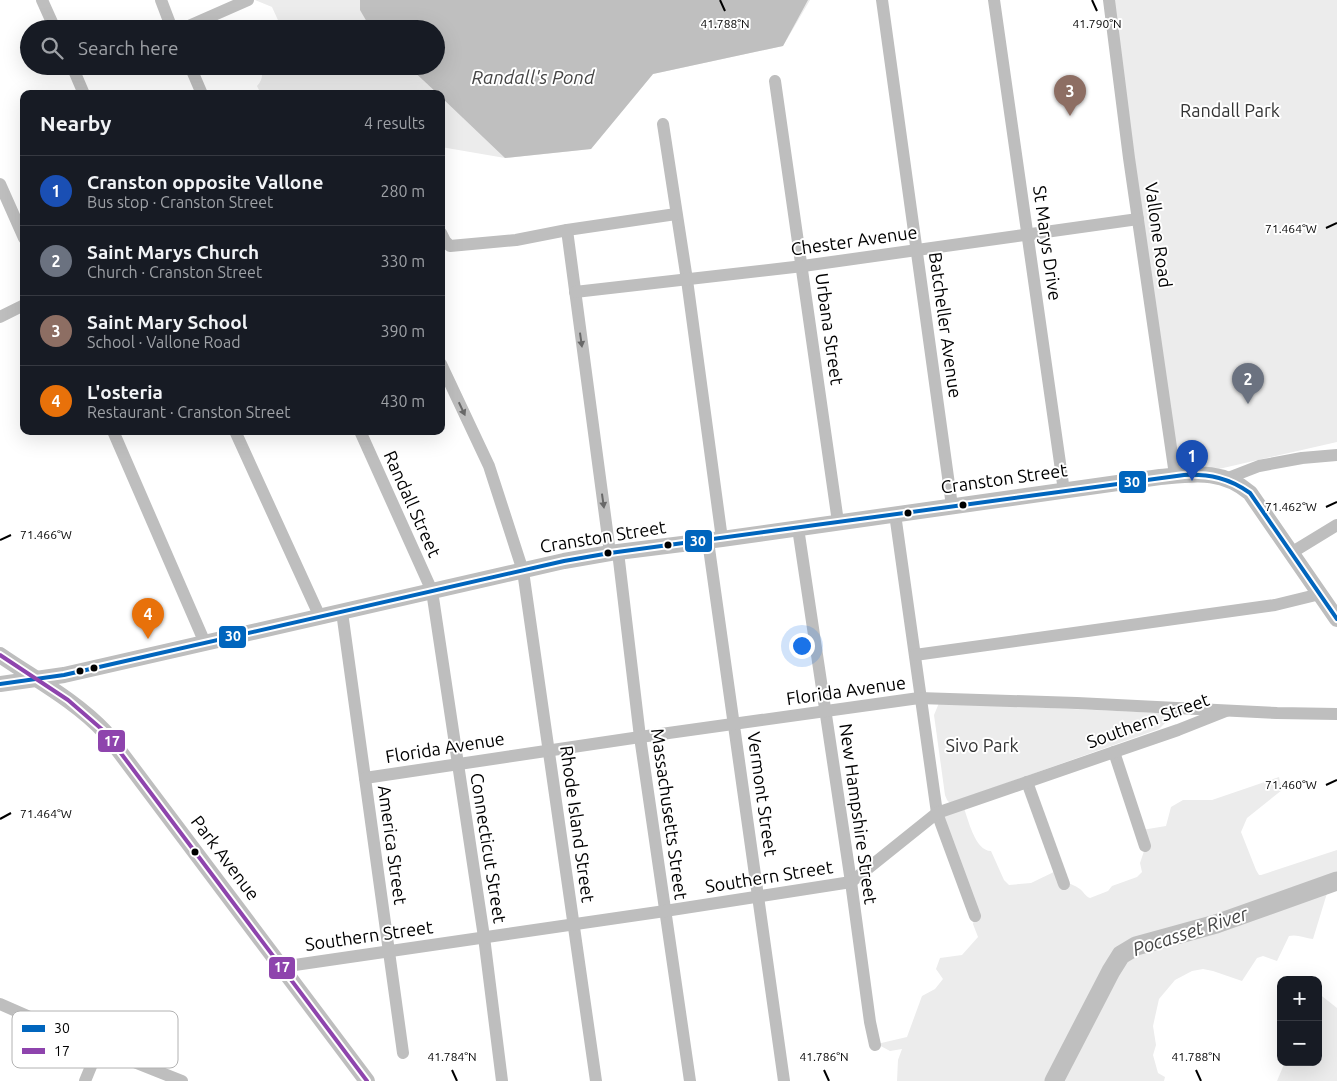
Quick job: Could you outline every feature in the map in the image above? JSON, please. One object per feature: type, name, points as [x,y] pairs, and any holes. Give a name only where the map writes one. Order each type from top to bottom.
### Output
[{"type":"main road","name":"Cranston Street","points":[[0,684],[64,674],[564,561],[614,552],[715,540],[1175,475],[1214,475],[1228,478]]},
{"type":"main road","points":[[1228,478],[1250,493],[1337,619]]},
{"type":"main road","name":"Park Avenue","points":[[0,655],[80,710],[105,732],[367,1081]]},
{"type":"street","points":[[42,0],[51,20]]},
{"type":"street","points":[[160,0],[168,20]]},
{"type":"street","points":[[202,20],[248,0]]},
{"type":"street","name":"Batcheller Avenue","points":[[882,0],[952,506]]},
{"type":"street","name":"St Marys Drive","points":[[994,0],[1064,491]]},
{"type":"street","name":"Vallone Road","points":[[1109,0],[1175,475]]},
{"type":"street","points":[[76,75],[82,90]]},
{"type":"street","points":[[194,75],[200,90]]},
{"type":"street","name":"Urbana Street","points":[[775,81],[838,522]]},
{"type":"street","name":"Vermont Street","points":[[663,124],[687,280],[735,724],[784,1081]]},
{"type":"street","points":[[0,184],[20,229]]},
{"type":"street","points":[[445,242],[450,246],[516,240],[567,230],[676,214]]},
{"type":"street","name":"Chester Avenue","points":[[575,292],[802,266],[1138,219]]},
{"type":"street","name":"Massachusetts Street","points":[[567,230],[690,1081]]},
{"type":"street","points":[[0,317],[20,307]]},
{"type":"street","name":"Rhode Island Street","points":[[445,372],[489,466],[523,571],[596,1081]]},
{"type":"street","points":[[115,435],[205,643]]},
{"type":"street","points":[[238,435],[320,617]]},
{"type":"street","name":"Randall Street","points":[[362,435],[432,591]]},
{"type":"street","name":"Cranston Street","points":[[1228,478],[1259,466],[1302,458],[1337,455]]},
{"type":"street","points":[[895,514],[937,813],[975,916]]},
{"type":"street","points":[[1291,553],[1337,524]]},
{"type":"street","name":"New Hampshire Street","points":[[798,528],[870,1022],[875,1045]]},
{"type":"street","name":"Connecticut Street","points":[[432,591],[484,937],[502,1081]]},
{"type":"street","points":[[915,655],[1275,605],[1320,594]]},
{"type":"street","name":"America Street","points":[[342,612],[403,1053]]},
{"type":"street","name":"Florida Avenue","points":[[365,778],[457,763],[922,698],[1077,702],[1277,714],[1337,714]]},
{"type":"street","name":"Southern Street","points":[[281,967],[850,882],[937,813],[1178,730],[1226,711]]},
{"type":"street","points":[[1114,752],[1145,846]]},
{"type":"street","points":[[1027,782],[1064,884]]},
{"type":"street","points":[[0,1004],[16,1011]]},
{"type":"street","points":[[85,1081],[90,1068]]},
{"type":"street","points":[[150,1068],[182,1081]]},
{"type":"green space","name":"Randall's Pond","points":[[255,0],[810,0],[783,46],[653,74],[591,149],[505,158],[445,148],[445,90],[259,90],[257,86],[262,75],[445,75],[445,20],[278,20],[272,7]]},
{"type":"green space","name":"Randall Park","points":[[1109,0],[1337,0],[1337,442],[1197,474],[1175,475]]},
{"type":"green space","name":"Sivo Park","points":[[939,703],[1161,713],[1165,718],[1165,723],[1159,729],[950,803],[945,795],[934,715]]},
{"type":"green space","points":[[1279,777],[1282,790],[1247,818],[1241,832],[1256,870],[1261,875],[1337,850],[1337,885],[1328,890],[1313,939],[1289,936],[1277,961],[1263,956],[1257,958],[1242,981],[1203,969],[1192,971],[1175,980],[1159,999],[1153,1026],[1156,1045],[1153,1055],[1158,1073],[1165,1077],[1164,1081],[897,1081],[898,1060],[902,1049],[890,1051],[877,1044],[907,1037],[922,996],[935,989],[943,979],[936,969],[940,958],[962,955],[978,937],[973,924],[975,916],[938,815],[963,805],[976,840],[985,850],[991,851],[1004,880],[1009,885],[1031,883],[1058,870],[1066,882],[1080,889],[1090,898],[1108,891],[1112,886],[1137,877],[1142,872],[1140,863],[1146,845],[1142,830],[1166,826],[1171,807],[1183,800],[1212,800]]},
{"type":"green space","points":[[1322,996],[1337,1008],[1337,1081],[1277,1081],[1283,1066],[1322,1066]]},
{"type":"water","name":"Randall's Pond","points":[[360,0],[808,0],[783,46],[653,74],[591,149],[505,158],[445,101],[445,90],[434,90],[418,75],[445,75],[445,20],[366,20],[360,10]]},
{"type":"waterway","name":"Pocasset River","points":[[1054,1081],[1121,955],[1136,946],[1216,924],[1337,881]]},
{"type":"transit line","name":"30","points":[[0,684],[64,675],[564,561],[610,553],[1184,475],[1202,475],[1227,480],[1250,493],[1337,619]]},
{"type":"transit line","name":"17","points":[[0,655],[68,700],[105,732],[367,1081]]},
{"type":"place","name":"Saint Mary School","points":[[1070,116]]},
{"type":"place","name":"Saint Marys Church","points":[[1248,404]]},
{"type":"place","name":"Cranston opposite Vallone","points":[[1192,481]]},
{"type":"place","name":"L'osteria","points":[[148,639]]}]
